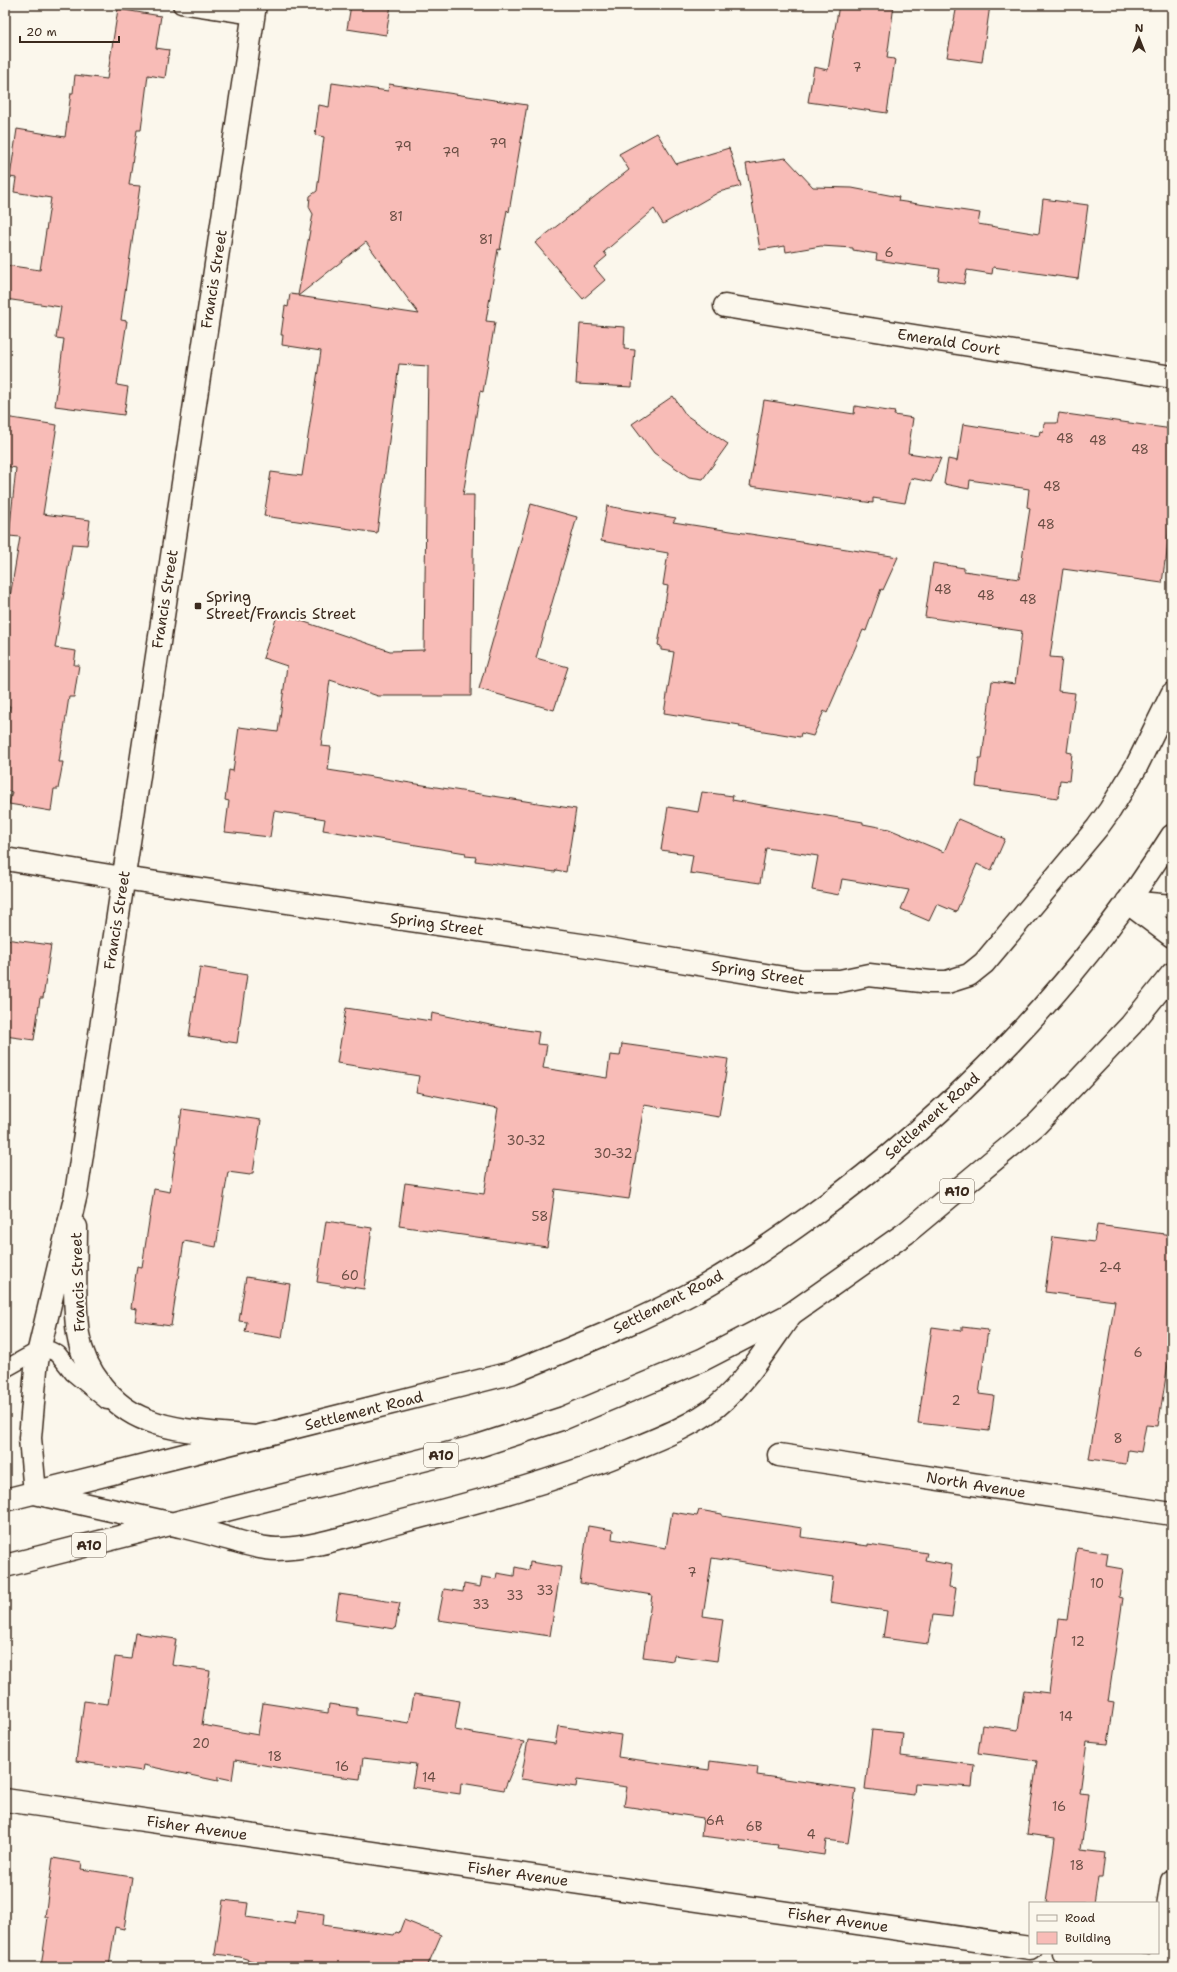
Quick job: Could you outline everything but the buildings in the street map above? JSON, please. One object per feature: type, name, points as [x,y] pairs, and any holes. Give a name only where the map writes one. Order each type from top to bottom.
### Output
[{"type":"main road","name":"Francis Street","points":[[35,1493],[30,1438],[38,1350],[76,1194],[254,10]]},
{"type":"main road","name":"Emerald Court","points":[[725,306],[1172,377]]},
{"type":"main road","name":"Spring Street","points":[[5,859],[123,878],[602,948],[802,981],[834,982],[870,975],[930,982],[947,982],[969,975],[984,963],[1097,828],[1110,810],[1136,767],[1172,694]]},
{"type":"main road","name":"Settlement Road","points":[[5,1500],[511,1373],[643,1317],[698,1289],[740,1265],[847,1189],[924,1126],[964,1089],[1040,1009],[1127,902],[1172,836]]},
{"type":"main road","points":[[1127,902],[1172,906]]},
{"type":"main road","points":[[1127,902],[1172,936]]},
{"type":"main road","name":"A10","points":[[5,1566],[478,1446],[564,1418],[702,1360],[791,1314],[906,1233],[1037,1124],[1131,1025],[1172,974]]},
{"type":"main road","name":"Francis Street","points":[[76,1194],[78,1334],[83,1352],[95,1376],[111,1397],[128,1411],[148,1421],[175,1428],[258,1437]]},
{"type":"main road","points":[[35,1493],[172,1524],[256,1547],[277,1549],[290,1548],[331,1540],[529,1487],[592,1466],[659,1438],[699,1418],[716,1406],[744,1379],[791,1314]]},
{"type":"main road","name":"North Avenue","points":[[779,1455],[1172,1514]]},
{"type":"main road","name":"Fisher Avenue","points":[[5,1800],[1029,1948]]},
{"type":"main road","points":[[1071,1954],[1158,1967],[1172,1881]]},
{"type":"lane","points":[[181,5],[254,10]]},
{"type":"lane","points":[[5,1369],[38,1350],[47,1349],[58,1354],[73,1373],[113,1406],[134,1417],[158,1424]]},
{"type":"place","name":"Spring Street/Francis Street","points":[[198,606]]}]
